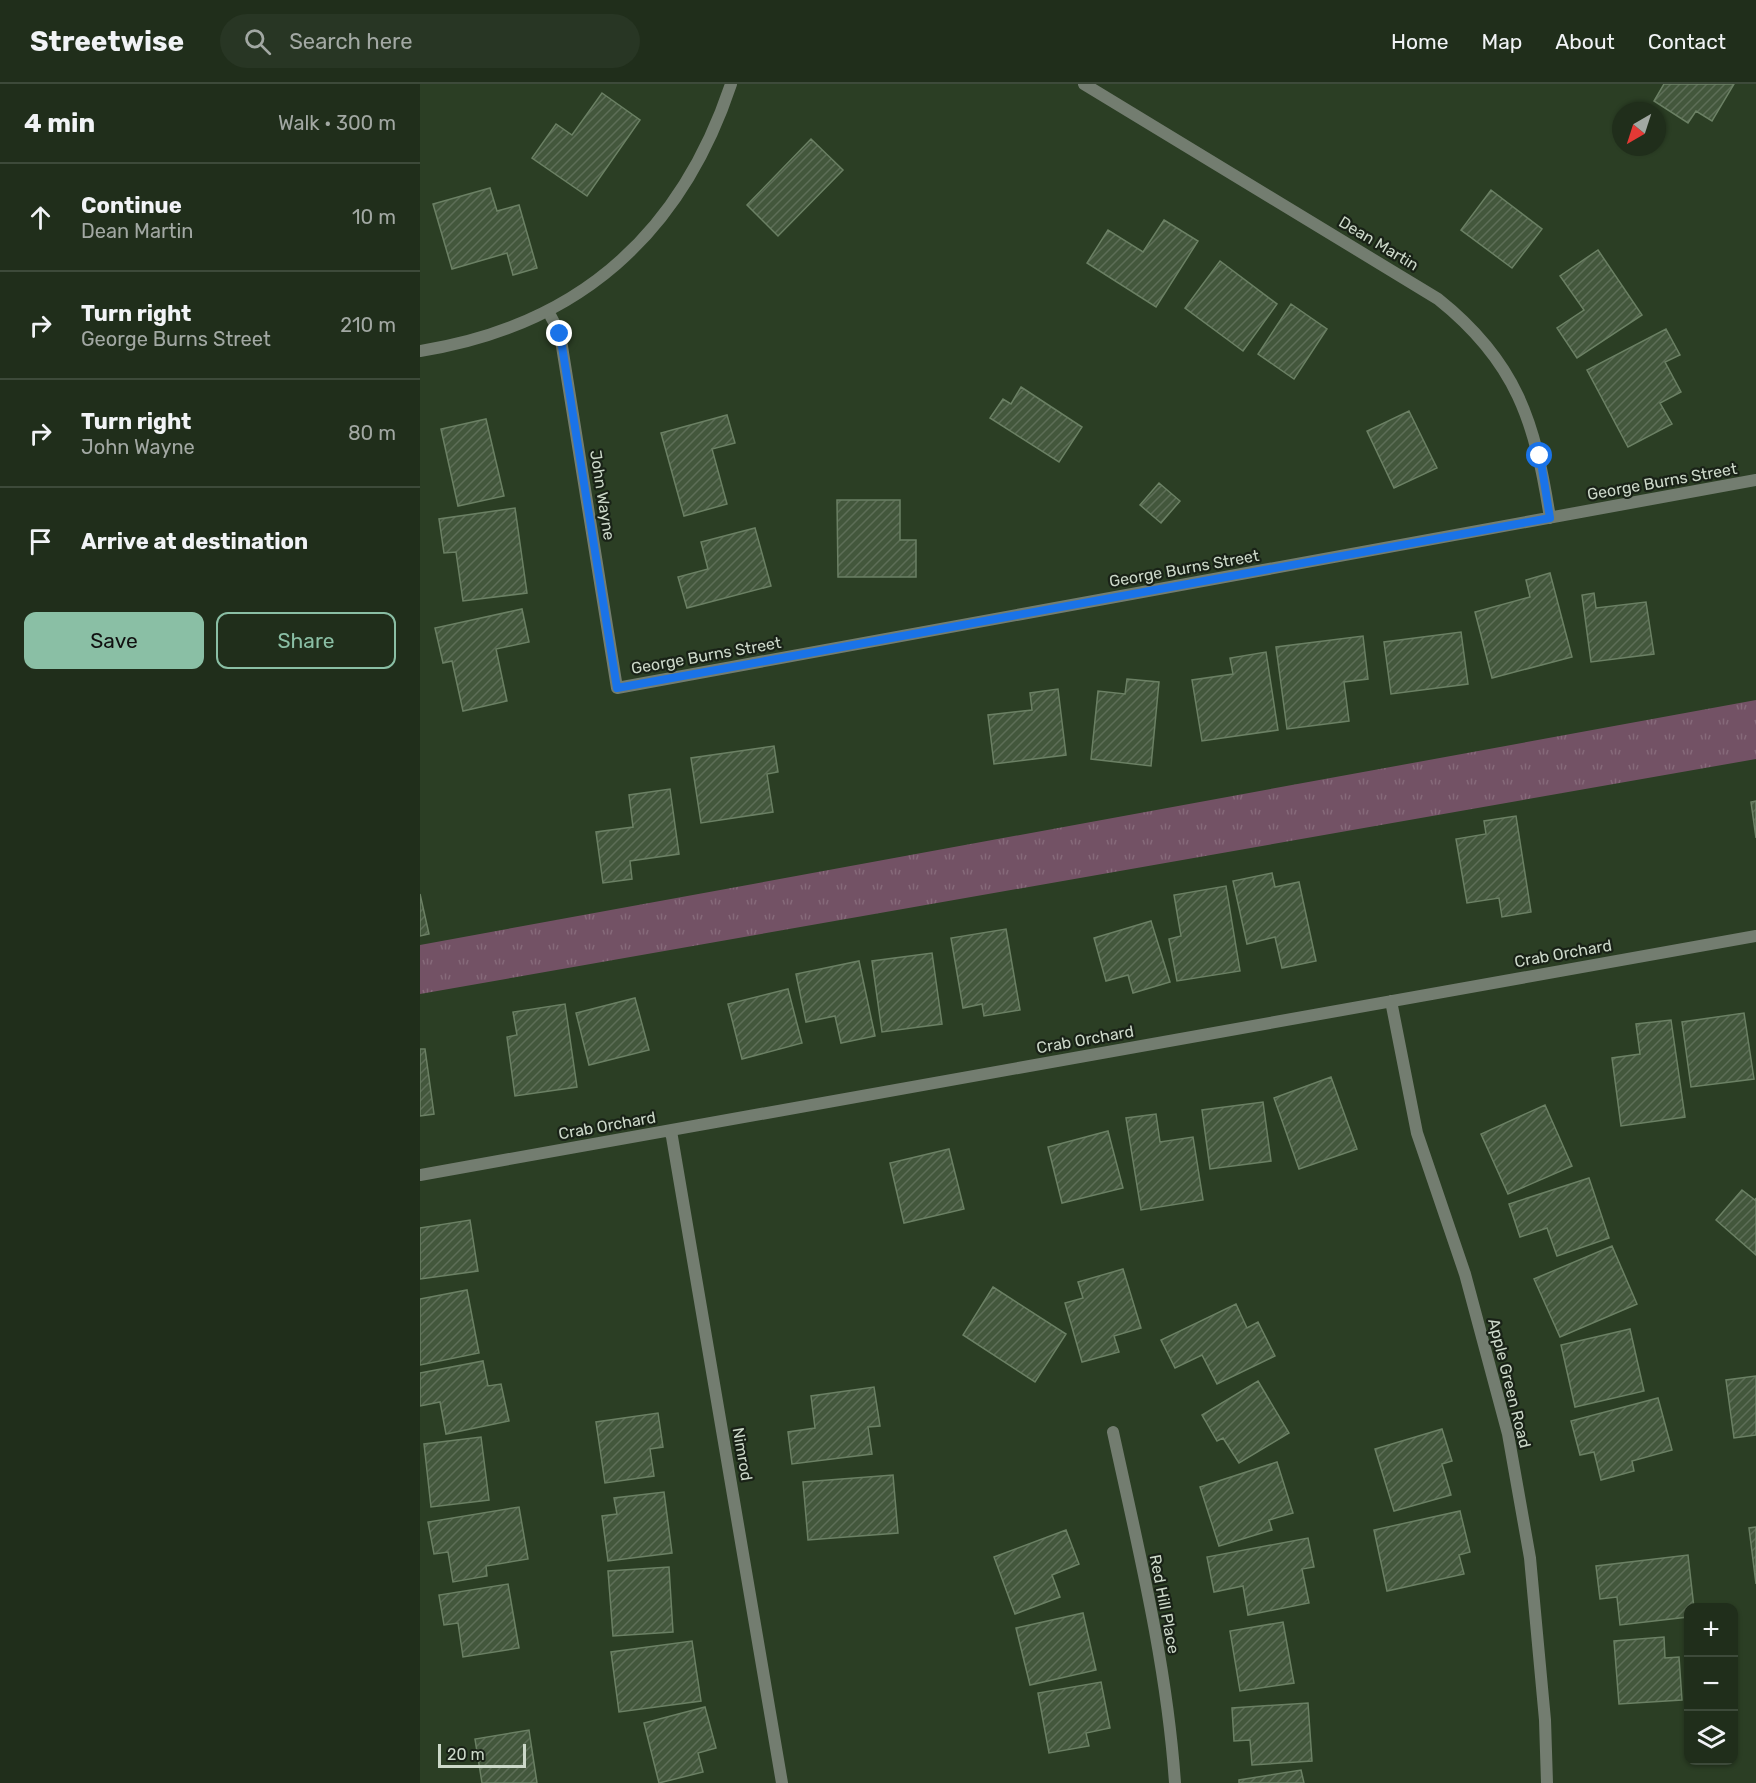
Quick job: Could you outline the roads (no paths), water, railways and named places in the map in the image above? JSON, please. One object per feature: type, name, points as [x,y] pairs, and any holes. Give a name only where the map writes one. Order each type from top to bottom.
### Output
[{"type":"street","points":[[420,351],[510,329],[548,311],[613,267],[665,214],[706,151],[731,84]]},
{"type":"street","name":"Dean Martin","points":[[1084,84],[1438,299],[1460,316],[1496,357],[1523,404],[1540,456],[1550,518]]},
{"type":"street","name":"John Wayne","points":[[548,311],[560,334],[617,688]]},
{"type":"street","name":"George Burns Street","points":[[617,688],[1756,480]]},
{"type":"street","name":"Crab Orchard","points":[[420,1175],[1756,936]]},
{"type":"street","name":"Apple Green Road","points":[[1391,1001],[1417,1133],[1465,1274],[1508,1434],[1530,1558],[1545,1720],[1546,1783]]},
{"type":"street","name":"Nimrod","points":[[671,1131],[782,1783]]},
{"type":"street","name":"Red Hill Place","points":[[1113,1432],[1172,1734],[1175,1783]]}]
